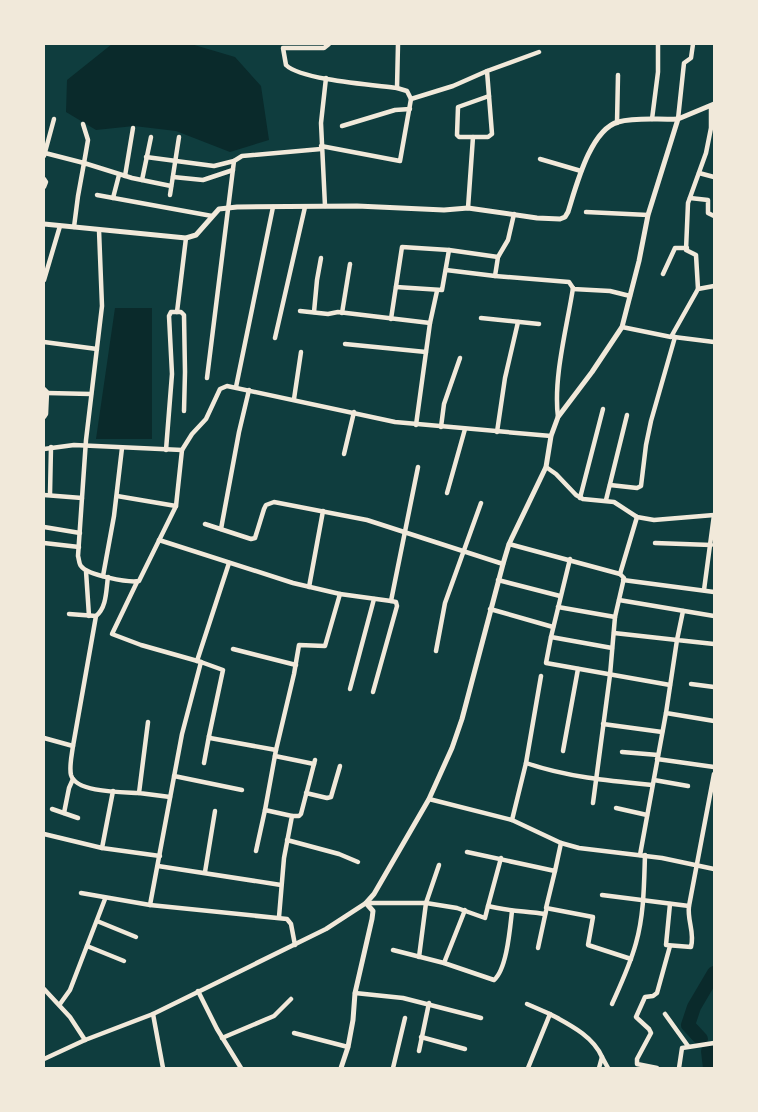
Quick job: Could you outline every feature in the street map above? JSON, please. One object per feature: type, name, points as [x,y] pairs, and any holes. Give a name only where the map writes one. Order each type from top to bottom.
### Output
[{"type":"street","points":[[146,157],[214,166],[234,161],[242,156],[321,147],[400,161],[411,99],[407,91],[397,87],[326,78],[289,68],[284,61],[283,46],[324,48],[328,44]]},
{"type":"street","points":[[397,87],[398,44]]},
{"type":"street","points":[[652,119],[658,72],[658,44]]},
{"type":"street","points":[[44,1059],[85,1040],[153,1014],[198,990],[295,945],[344,919],[374,894],[429,799],[452,748],[462,719],[502,564],[509,544],[546,467],[551,436],[558,417],[622,327],[648,215],[678,119],[684,63],[691,58],[693,44]]},
{"type":"street","points":[[411,99],[453,86],[539,52]]},
{"type":"street","points":[[487,71],[489,96],[492,134],[488,137],[459,137],[457,135],[458,107],[489,96]]},
{"type":"street","points":[[617,123],[618,75]]},
{"type":"street","points":[[325,206],[321,108],[326,78]]},
{"type":"street","points":[[44,224],[186,238],[195,235],[219,209],[227,207],[325,206],[444,210],[468,208],[560,219],[565,217],[581,171],[602,132],[617,123],[630,120],[678,119],[713,105],[709,141],[690,198],[687,251],[696,255],[698,289],[673,337],[651,421],[641,486],[637,488],[610,485]]},
{"type":"street","points":[[342,126],[395,110],[410,109]]},
{"type":"street","points":[[54,119],[44,155],[171,186]]},
{"type":"street","points":[[74,227],[78,189],[88,140],[83,124]]},
{"type":"street","points":[[113,198],[122,175],[134,128]]},
{"type":"street","points":[[142,180],[151,137]]},
{"type":"street","points":[[170,195],[179,137]]},
{"type":"street","points":[[468,208],[473,137]]},
{"type":"street","points":[[540,159],[581,171]]},
{"type":"street","points":[[207,378],[234,161]]},
{"type":"street","points":[[172,177],[203,180],[233,170]]},
{"type":"street","points":[[699,173],[714,177]]},
{"type":"street","points":[[44,178],[46,182],[44,187]]},
{"type":"street","points":[[97,195],[212,216]]},
{"type":"street","points":[[690,198],[708,200],[708,213],[714,216]]},
{"type":"street","points":[[236,387],[273,207]]},
{"type":"street","points":[[275,338],[305,207]]},
{"type":"street","points":[[586,212],[648,215]]},
{"type":"street","points":[[495,276],[498,257],[508,240],[514,214]]},
{"type":"street","points":[[44,280],[60,226]]},
{"type":"street","points":[[89,616],[86,571],[79,562],[79,547],[86,446],[103,291],[99,230]]},
{"type":"street","points":[[177,312],[186,238]]},
{"type":"street","points":[[391,318],[402,247],[449,250],[498,257]]},
{"type":"street","points":[[663,274],[675,248],[687,248]]},
{"type":"street","points":[[396,287],[437,291],[444,288],[449,250]]},
{"type":"street","points":[[314,312],[321,258]]},
{"type":"street","points":[[342,313],[350,264]]},
{"type":"street","points":[[446,270],[569,282],[573,290],[610,291],[630,296]]},
{"type":"street","points":[[698,289],[714,286]]},
{"type":"street","points":[[558,417],[556,397],[558,379],[573,288]]},
{"type":"street","points":[[416,425],[430,323],[437,291]]},
{"type":"street","points":[[300,311],[342,313],[430,323]]},
{"type":"street","points":[[166,450],[172,374],[169,313],[177,312],[184,315],[186,372],[184,411]]},
{"type":"street","points":[[481,318],[538,324]]},
{"type":"street","points":[[498,432],[505,378],[518,322]]},
{"type":"street","points":[[622,327],[714,342]]},
{"type":"street","points":[[44,342],[97,349]]},
{"type":"street","points":[[345,344],[426,351]]},
{"type":"street","points":[[294,399],[301,352]]},
{"type":"street","points":[[441,427],[444,404],[460,358]]},
{"type":"street","points":[[204,763],[223,670],[112,634],[177,506],[182,450],[192,434],[206,419],[220,389],[227,386],[236,387],[416,425],[551,436]]},
{"type":"street","points":[[220,529],[249,390]]},
{"type":"street","points":[[44,417],[46,414],[45,391],[91,394]]},
{"type":"street","points":[[580,498],[603,409]]},
{"type":"street","points":[[344,454],[354,412]]},
{"type":"street","points":[[606,500],[627,416]]},
{"type":"street","points":[[447,493],[465,429]]},
{"type":"street","points":[[44,449],[86,446],[182,450]]},
{"type":"street","points":[[50,494],[51,447]]},
{"type":"street","points":[[122,448],[105,576],[104,604],[96,616],[73,746],[71,773],[74,779],[87,787],[170,797]]},
{"type":"street","points":[[391,601],[418,467]]},
{"type":"street","points":[[546,467],[580,498],[606,500],[619,504],[637,517],[654,520],[714,515],[704,590]]},
{"type":"street","points":[[44,495],[82,498]]},
{"type":"street","points":[[117,496],[177,506]]},
{"type":"street","points":[[205,524],[251,539],[255,538],[264,509],[270,503],[367,520],[502,564]]},
{"type":"street","points":[[436,651],[445,603],[481,504]]},
{"type":"street","points":[[309,587],[323,512]]},
{"type":"street","points":[[620,573],[637,517]]},
{"type":"street","points":[[44,527],[80,533]]},
{"type":"street","points":[[159,540],[309,587],[396,602],[398,606],[373,692]]},
{"type":"street","points":[[44,543],[79,547]]},
{"type":"street","points":[[655,543],[711,545]]},
{"type":"street","points":[[509,544],[623,575],[615,617],[610,675],[592,803]]},
{"type":"street","points":[[570,559],[546,663],[670,685]]},
{"type":"street","points":[[150,905],[182,734],[199,662],[229,563]]},
{"type":"street","points":[[86,571],[137,582]]},
{"type":"street","points":[[498,580],[560,596]]},
{"type":"street","points":[[623,580],[714,592]]},
{"type":"street","points":[[256,851],[296,666],[298,647],[300,643],[325,646],[340,594]]},
{"type":"street","points":[[350,689],[374,599]]},
{"type":"street","points":[[619,600],[714,616]]},
{"type":"street","points":[[558,607],[615,617]]},
{"type":"street","points":[[490,609],[553,627]]},
{"type":"street","points":[[612,1004],[637,942],[643,900],[642,855],[647,815],[683,611]]},
{"type":"street","points":[[69,614],[96,616]]},
{"type":"street","points":[[614,633],[714,644]]},
{"type":"street","points":[[551,637],[612,648]]},
{"type":"street","points":[[233,649],[296,666]]},
{"type":"street","points":[[563,751],[578,669]]},
{"type":"street","points":[[512,820],[526,763],[541,676]]},
{"type":"street","points":[[691,684],[714,687]]},
{"type":"street","points":[[666,713],[714,721]]},
{"type":"street","points":[[139,793],[148,722]]},
{"type":"street","points":[[603,724],[662,732]]},
{"type":"street","points":[[209,736],[315,762],[299,816],[265,810]]},
{"type":"street","points":[[44,738],[73,746]]},
{"type":"street","points":[[622,752],[714,767]]},
{"type":"street","points":[[526,763],[556,772],[596,778],[688,786]]},
{"type":"street","points":[[306,793],[331,797],[340,766]]},
{"type":"street","points":[[670,904],[665,943],[670,946],[689,948],[692,945],[693,933],[688,916],[689,906],[714,774]]},
{"type":"street","points":[[174,776],[242,790]]},
{"type":"street","points":[[64,813],[69,788],[74,779]]},
{"type":"street","points":[[102,848],[113,791]]},
{"type":"street","points":[[429,799],[512,820],[561,843],[579,848],[642,855],[714,869]]},
{"type":"street","points":[[616,808],[647,815]]},
{"type":"street","points":[[52,809],[78,818]]},
{"type":"street","points":[[205,872],[215,811]]},
{"type":"street","points":[[279,917],[281,885],[292,816]]},
{"type":"street","points":[[44,834],[102,848],[160,856]]},
{"type":"street","points":[[287,840],[339,854],[358,862]]},
{"type":"street","points":[[538,948],[561,843]]},
{"type":"street","points":[[467,852],[555,871]]},
{"type":"street","points":[[366,903],[426,903],[465,910],[485,918],[501,858]]},
{"type":"street","points":[[419,957],[426,903],[439,865]]},
{"type":"street","points":[[158,866],[281,885]]},
{"type":"street","points":[[81,893],[150,905],[279,917],[290,921],[295,945]]},
{"type":"street","points":[[602,895],[689,906]]},
{"type":"street","points":[[60,1004],[70,990],[105,899]]},
{"type":"street","points":[[341,1068],[348,1047],[355,993],[372,919],[373,911],[366,903]]},
{"type":"street","points":[[489,906],[512,911],[546,911],[593,917],[588,945],[631,959]]},
{"type":"street","points":[[444,963],[465,910]]},
{"type":"street","points":[[393,950],[444,963],[492,980],[496,979],[505,955],[512,911]]},
{"type":"street","points":[[97,921],[136,937]]},
{"type":"street","points":[[87,946],[124,961]]},
{"type":"street","points":[[657,1068],[636,1062],[651,1033],[636,1017],[645,997],[657,993],[670,946]]},
{"type":"street","points":[[44,989],[60,1004],[85,1040]]},
{"type":"street","points":[[198,990],[222,1038],[241,1068]]},
{"type":"street","points":[[355,993],[429,1003],[481,1018]]},
{"type":"street","points":[[222,1038],[274,1016],[291,999]]},
{"type":"street","points":[[419,1050],[429,1003]]},
{"type":"street","points":[[527,1004],[550,1014],[578,1031],[596,1047],[608,1068]]},
{"type":"street","points":[[153,1014],[163,1068]]},
{"type":"street","points":[[528,1068],[550,1014]]},
{"type":"street","points":[[665,1014],[688,1046]]},
{"type":"street","points":[[393,1068],[405,1018]]},
{"type":"street","points":[[294,1033],[348,1047]]},
{"type":"street","points":[[421,1037],[465,1049]]},
{"type":"street","points":[[679,1068],[682,1048],[714,1043]]},
{"type":"street","points":[[599,1068],[602,1057]]},
{"type":"water","points":[[112,44],[191,44],[235,57],[261,86],[269,140],[230,152],[176,131],[134,126],[96,130],[66,112],[67,80]]},
{"type":"water","points":[[115,308],[152,308],[152,439],[96,439]]},
{"type":"waterway","points":[[701,1039],[688,1025],[694,1007],[714,973]]},
{"type":"waterway","points":[[708,1051],[710,1068]]}]
